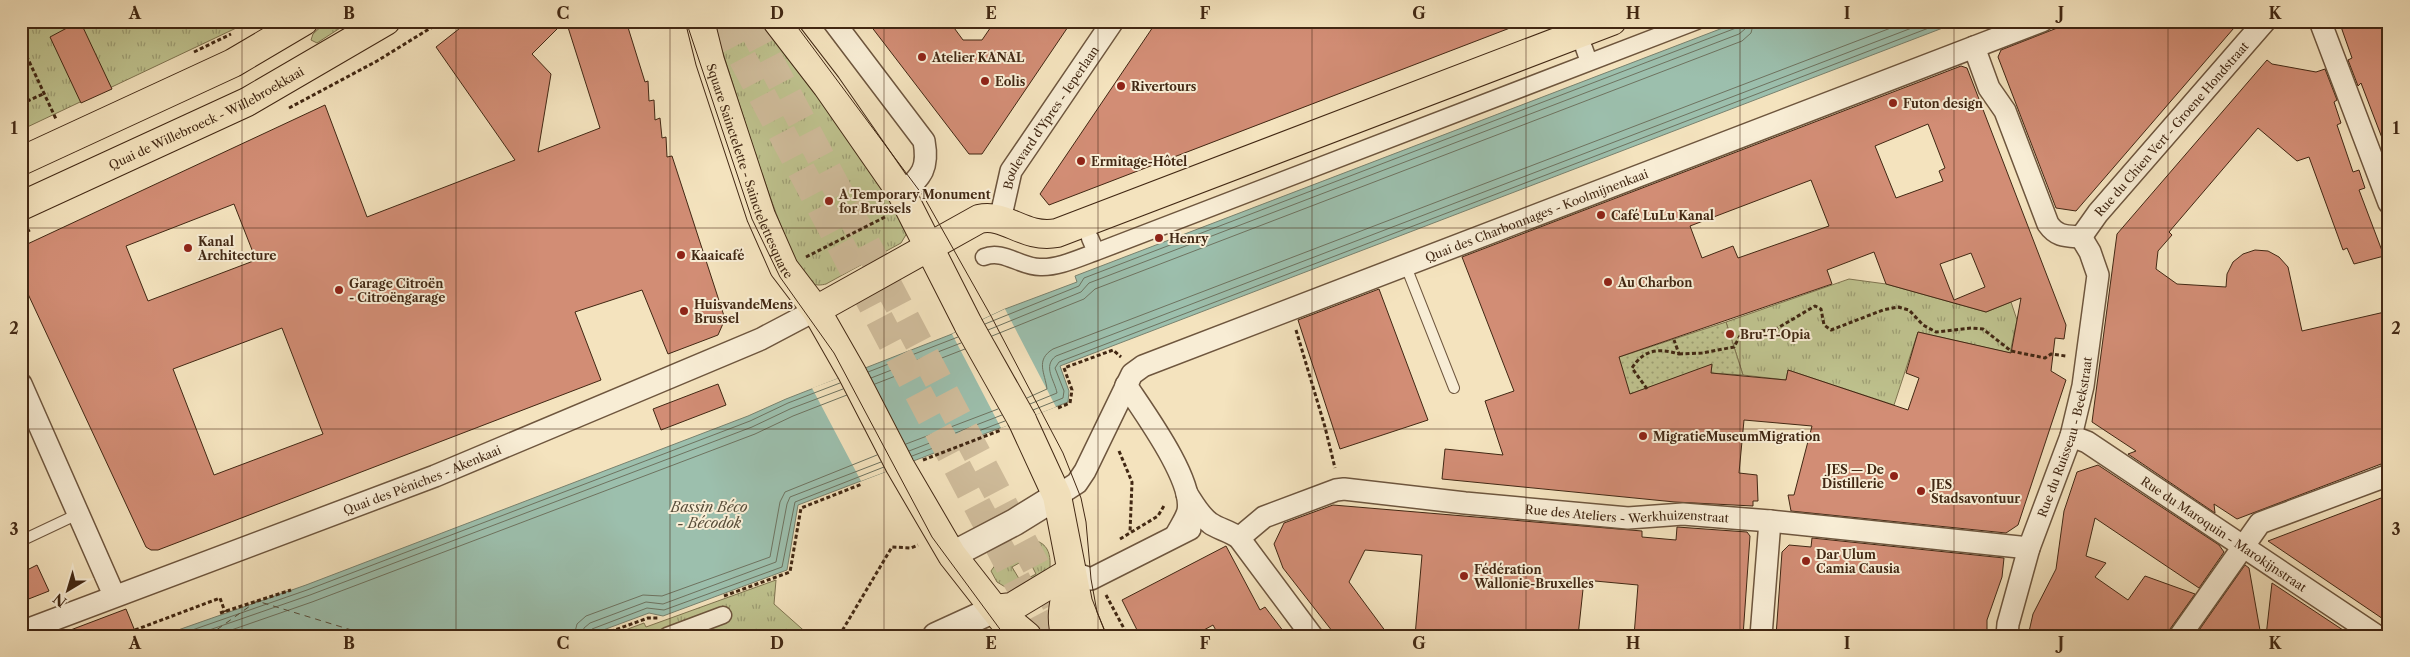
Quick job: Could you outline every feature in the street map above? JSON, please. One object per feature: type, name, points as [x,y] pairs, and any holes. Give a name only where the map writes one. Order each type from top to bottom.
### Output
[{"type":"main road","points":[[21,161],[233,63],[304,21]]},
{"type":"main road","name":"Quai de Willebroeck - Willebroekkaai","points":[[21,206],[247,102],[386,21]]},
{"type":"main road","name":"Square Sainctelette - Sainctelettesquare","points":[[700,21],[710,61],[761,216],[784,268],[816,310],[908,465],[946,544],[995,609]]},
{"type":"main road","points":[[777,21],[827,86],[905,200],[969,326],[1011,425],[1057,496],[1070,572],[1080,611],[1090,636]]},
{"type":"main road","points":[[816,310],[979,219],[987,217],[1000,220],[1023,231],[1041,234],[1057,233],[1612,21]]},
{"type":"main road","points":[[233,63],[247,102]]},
{"type":"main road","points":[[995,609],[1012,607],[1070,572]]},
{"type":"main road","points":[[1066,636],[1063,628],[1063,610],[1070,572]]},
{"type":"main road","points":[[995,609],[1015,636]]},
{"type":"main road","points":[[995,609],[1026,636]]},
{"type":"street","points":[[833,21],[924,141],[927,160],[905,200]]},
{"type":"street","name":"Boulevard d'Ypres - Ieperlaan","points":[[1000,220],[1011,171],[1113,21]]},
{"type":"street","points":[[984,257],[998,255],[1042,268],[1093,245],[1587,56],[1697,21]]},
{"type":"street","name":"Quai des Charbonnages - Koolmijnenkaai","points":[[1057,496],[1077,483],[1085,471],[1132,374],[1143,366],[1293,319],[1405,264],[1624,186],[2042,21]]},
{"type":"street","name":"Rue du Chien Vert - Groene Hondstraat","points":[[2081,237],[2098,214],[2265,21]]},
{"type":"street","points":[[2320,21],[2381,158],[2389,203]]},
{"type":"street","points":[[1974,48],[1989,88],[2005,111],[2048,224],[2053,232],[2061,236],[2081,237]]},
{"type":"street","name":"Rue du Ruisseau - Beekstraat","points":[[2007,636],[2008,624],[2029,548],[2071,436],[2087,359],[2098,275],[2090,252],[2081,237]]},
{"type":"street","name":"Quai des Péniches - Akenkaai","points":[[21,632],[114,595],[435,476],[761,339],[816,310]]},
{"type":"street","points":[[21,384],[114,595]]},
{"type":"street","points":[[1126,385],[1167,444],[1187,494],[1198,511],[1212,524],[1229,531],[1239,538],[1312,636]]},
{"type":"street","name":"Rue du Maroquin - Marokijnstraat","points":[[2071,436],[2087,442],[2377,636]]},
{"type":"street","points":[[2180,636],[2245,547],[2260,523],[2389,475]]},
{"type":"street","name":"Rue des Ateliers - Werkhuizenstraat","points":[[1239,538],[1264,517],[1336,490],[1628,518],[1682,514],[1770,520],[2029,548]]},
{"type":"street","points":[[1176,535],[1188,510],[1187,494]]},
{"type":"street","points":[[946,544],[1015,522],[1057,496]]},
{"type":"street","points":[[1761,636],[1770,520]]},
{"type":"street","points":[[1070,572],[1091,579],[1176,535],[1212,524]]},
{"type":"street","points":[[936,636],[995,609]]},
{"type":"street","points":[[667,636],[723,615]]},
{"type":"lane","points":[[1405,264],[1454,388]]},
{"type":"lane","points":[[25,539],[78,514]]},
{"type":"path","points":[[21,44],[57,121]]},
{"type":"path","points":[[21,104],[44,94]]},
{"type":"path","points":[[784,268],[905,200]]},
{"type":"path","points":[[1647,389],[1632,368],[1636,361],[1646,352],[1657,350],[1679,354],[1702,353],[1734,347],[1737,345],[1738,337],[1741,334],[1776,329],[1815,306],[1821,309],[1824,325],[1831,330],[1883,310],[1898,307],[1909,310],[1923,325],[1936,332],[1978,328],[1990,332],[2011,351],[2045,358],[2051,354],[2087,359]]},
{"type":"path","points":[[1293,319],[1335,463],[1336,490]]},
{"type":"path","points":[[1674,340],[1679,354]]},
{"type":"path","points":[[1058,408],[1070,403],[1072,390],[1064,368],[1112,350],[1124,360],[1126,385]]},
{"type":"path","points":[[908,465],[1011,425]]},
{"type":"path","points":[[1117,446],[1132,482],[1130,539]]},
{"type":"path","points":[[717,598],[790,572],[801,508],[862,484]]},
{"type":"path","points":[[1118,540],[1158,516],[1162,512],[1166,499]]},
{"type":"path","points":[[839,636],[892,547],[911,548],[946,544]]},
{"type":"path","points":[[220,613],[292,590]]},
{"type":"path","points":[[1103,590],[1128,636]]},
{"type":"path","points":[[135,630],[220,598],[225,612]]},
{"type":"path","points":[[598,636],[648,618],[662,619]]},
{"type":"green space","points":[[21,21],[251,21],[21,130]]},
{"type":"green space","points":[[327,21],[351,21],[317,43],[311,40],[313,34]]},
{"type":"green space","points":[[712,21],[763,21],[886,186],[907,233],[901,243],[826,284],[817,285],[812,283],[800,268],[787,241],[758,161]]},
{"type":"green space","points":[[1849,279],[1886,284],[1986,312],[2011,302],[2017,320],[2010,353],[1918,332],[1894,405],[1788,370],[1786,380],[1743,375],[1726,322]]},
{"type":"green space","points":[[1726,322],[1743,375],[1711,373],[1712,365],[1630,394],[1604,362]]},
{"type":"green space","points":[[1037,541],[1043,544],[1047,549],[1050,561],[1048,588],[1025,599],[997,582],[991,571],[998,561]],"holes":[[[1028,558],[1036,574],[1021,582],[1012,567]]]},
{"type":"green space","points":[[776,580],[774,604],[810,636],[609,636],[644,623],[646,627]]},
{"type":"water","name":"Bassin Béco - Bécodok","points":[[1741,21],[1961,21],[1060,366],[1069,391],[1068,402],[798,505],[787,570],[663,616],[649,613],[587,636],[161,636],[306,585],[748,416],[786,399],[952,334],[1005,309],[1077,282],[1075,276]]},
{"type":"pier","points":[[1005,309],[1056,407],[1001,428],[952,334]]},
{"type":"pier","points":[[866,368],[914,461],[861,481],[812,388]]},
{"type":"building","points":[[80,21],[112,89],[81,103],[50,37]]},
{"type":"building","name":"Garage Citroën - Citroëngarage","points":[[469,21],[565,21],[532,54],[551,74],[538,152],[600,128],[566,21],[626,21],[645,82],[648,81],[649,101],[654,100],[655,120],[660,118],[662,138],[666,137],[667,157],[672,156],[725,319],[718,335],[668,354],[642,290],[575,312],[601,380],[158,550],[151,550],[146,547],[21,279],[21,247],[325,105],[367,217],[515,160],[436,47]],"holes":[[[234,204],[256,260],[148,301],[126,246]],[[282,328],[323,434],[214,475],[173,369]]]},
{"type":"building","name":"Eolis","points":[[867,21],[949,21],[963,40],[982,40],[995,21],[1072,21],[982,154],[969,154]]},
{"type":"building","points":[[1157,21],[1523,21],[1523,23],[1049,205],[1040,194]]},
{"type":"building","points":[[2075,21],[2240,21],[2076,211],[2056,208],[1998,57],[2001,50]]},
{"type":"building","points":[[2339,21],[2389,21],[2389,151],[2387,151],[2361,83],[2358,86],[2348,60],[2352,58]]},
{"type":"building","points":[[2267,60],[2272,64],[2316,72],[2325,69],[2337,100],[2334,102],[2341,123],[2337,125],[2353,172],[2359,170],[2365,188],[2359,190],[2384,256],[2354,264],[2347,248],[2343,250],[2309,157],[2297,161],[2258,128],[2169,232],[2172,235],[2158,251],[2156,269],[2177,284],[2226,287],[2227,274],[2233,262],[2243,254],[2255,250],[2268,251],[2279,257],[2288,267],[2302,331],[2389,311],[2389,461],[2237,519],[2214,504],[2215,513],[2128,454],[2136,451],[2092,422],[2117,234]]},
{"type":"building","points":[[1961,66],[1967,68],[2066,325],[2064,339],[2055,338],[2051,371],[2066,380],[2018,525],[2006,533],[1791,511],[1788,495],[1794,495],[1812,426],[1744,420],[1739,473],[1757,475],[1758,501],[1753,501],[1753,506],[1675,502],[1442,479],[1445,449],[1503,455],[1485,401],[1514,391],[1462,257]],"holes":[[[1928,124],[1945,168],[1939,171],[1943,181],[1896,198],[1875,146]],[[1811,180],[1829,226],[1738,258],[1733,246],[1702,258],[1690,226]],[[1874,252],[1886,284],[1986,312],[2021,298],[2011,353],[1918,332],[1906,373],[1919,378],[1908,410],[1788,370],[1786,380],[1711,373],[1712,364],[1630,394],[1619,357],[1832,284],[1827,270]],[[1971,253],[1985,287],[1954,300],[1940,264]]]},
{"type":"building","points":[[1379,289],[1428,420],[1340,449],[1298,320]]},
{"type":"building","points":[[718,384],[726,405],[661,430],[653,409]]},
{"type":"building","points":[[2098,465],[2219,545],[2224,552],[2199,588],[2095,518],[2086,556],[2106,563],[2095,577],[2128,600],[2145,576],[2195,594],[2170,629],[2168,636],[2028,636],[2033,614],[2056,569],[2064,511],[2077,472]]},
{"type":"building","points":[[2389,495],[2389,623],[2268,541]]},
{"type":"building","points":[[1333,505],[1642,531],[1642,537],[1676,540],[1677,527],[1747,532],[1750,536],[1743,636],[1634,636],[1638,585],[1584,580],[1578,636],[1533,632],[1533,634],[1522,633],[1522,636],[1415,636],[1422,555],[1365,550],[1349,582],[1389,636],[1336,636],[1283,568],[1274,544],[1284,523]]},
{"type":"building","points":[[1812,538],[2004,558],[2002,577],[1987,620],[1987,636],[1776,636],[1782,552],[1789,545],[1811,547]]},
{"type":"building","points":[[1226,546],[1260,610],[1265,607],[1287,636],[1219,636],[1213,625],[1193,636],[1140,636],[1122,600]]},
{"type":"building","points":[[37,565],[49,591],[21,602],[21,573]]},
{"type":"building","points":[[2245,565],[2249,568],[2261,636],[2195,636]]},
{"type":"building","points":[[2272,583],[2352,636],[2266,636]]},
{"type":"building","points":[[126,609],[137,636],[60,636],[60,634]]},
{"type":"ferry route","points":[[208,636],[257,601],[371,636]]},
{"type":"tunnel","points":[[723,21],[1046,636]]},
{"type":"tunnel","points":[[749,21],[1058,608]]},
{"type":"tram line","points":[[686,21],[752,219],[780,277],[834,353],[932,537],[1005,636]]},
{"type":"tram line","points":[[793,21],[924,197],[991,316],[1063,453],[1081,498],[1086,522],[1091,579],[1097,612],[1107,636]]},
{"type":"place","name":"Atelier KANAL","points":[[922,57]]},
{"type":"place","name":"Eolis","points":[[985,81]]},
{"type":"place","name":"Rivertours","points":[[1121,86]]},
{"type":"place","name":"Futon design","points":[[1893,103]]},
{"type":"place","name":"Ermitage-Hôtel","points":[[1081,161]]},
{"type":"place","name":"A Temporary Monument for Brussels","points":[[829,201]]},
{"type":"place","name":"Café LuLu Kanal","points":[[1601,215]]},
{"type":"place","name":"Henry","points":[[1159,238]]},
{"type":"place","name":"Kanal Architecture","points":[[188,248]]},
{"type":"place","name":"Kaaicafé","points":[[681,255]]},
{"type":"place","name":"Au Charbon","points":[[1608,282]]},
{"type":"place","name":"Garage Citroën - Citroëngarage","points":[[339,290]]},
{"type":"place","name":"HuisvandeMens Brussel","points":[[684,311]]},
{"type":"place","name":"Bru-T-Opia","points":[[1730,334]]},
{"type":"place","name":"MigratieMuseumMigration","points":[[1643,436]]},
{"type":"place","name":"JES — De Distillerie","points":[[1894,476]]},
{"type":"place","name":"JES Stadsavontuur","points":[[1921,491]]},
{"type":"place","name":"Dar Ulum Camia Causia","points":[[1806,561]]},
{"type":"place","name":"Fédération Wallonie-Bruxelles","points":[[1464,576]]}]
